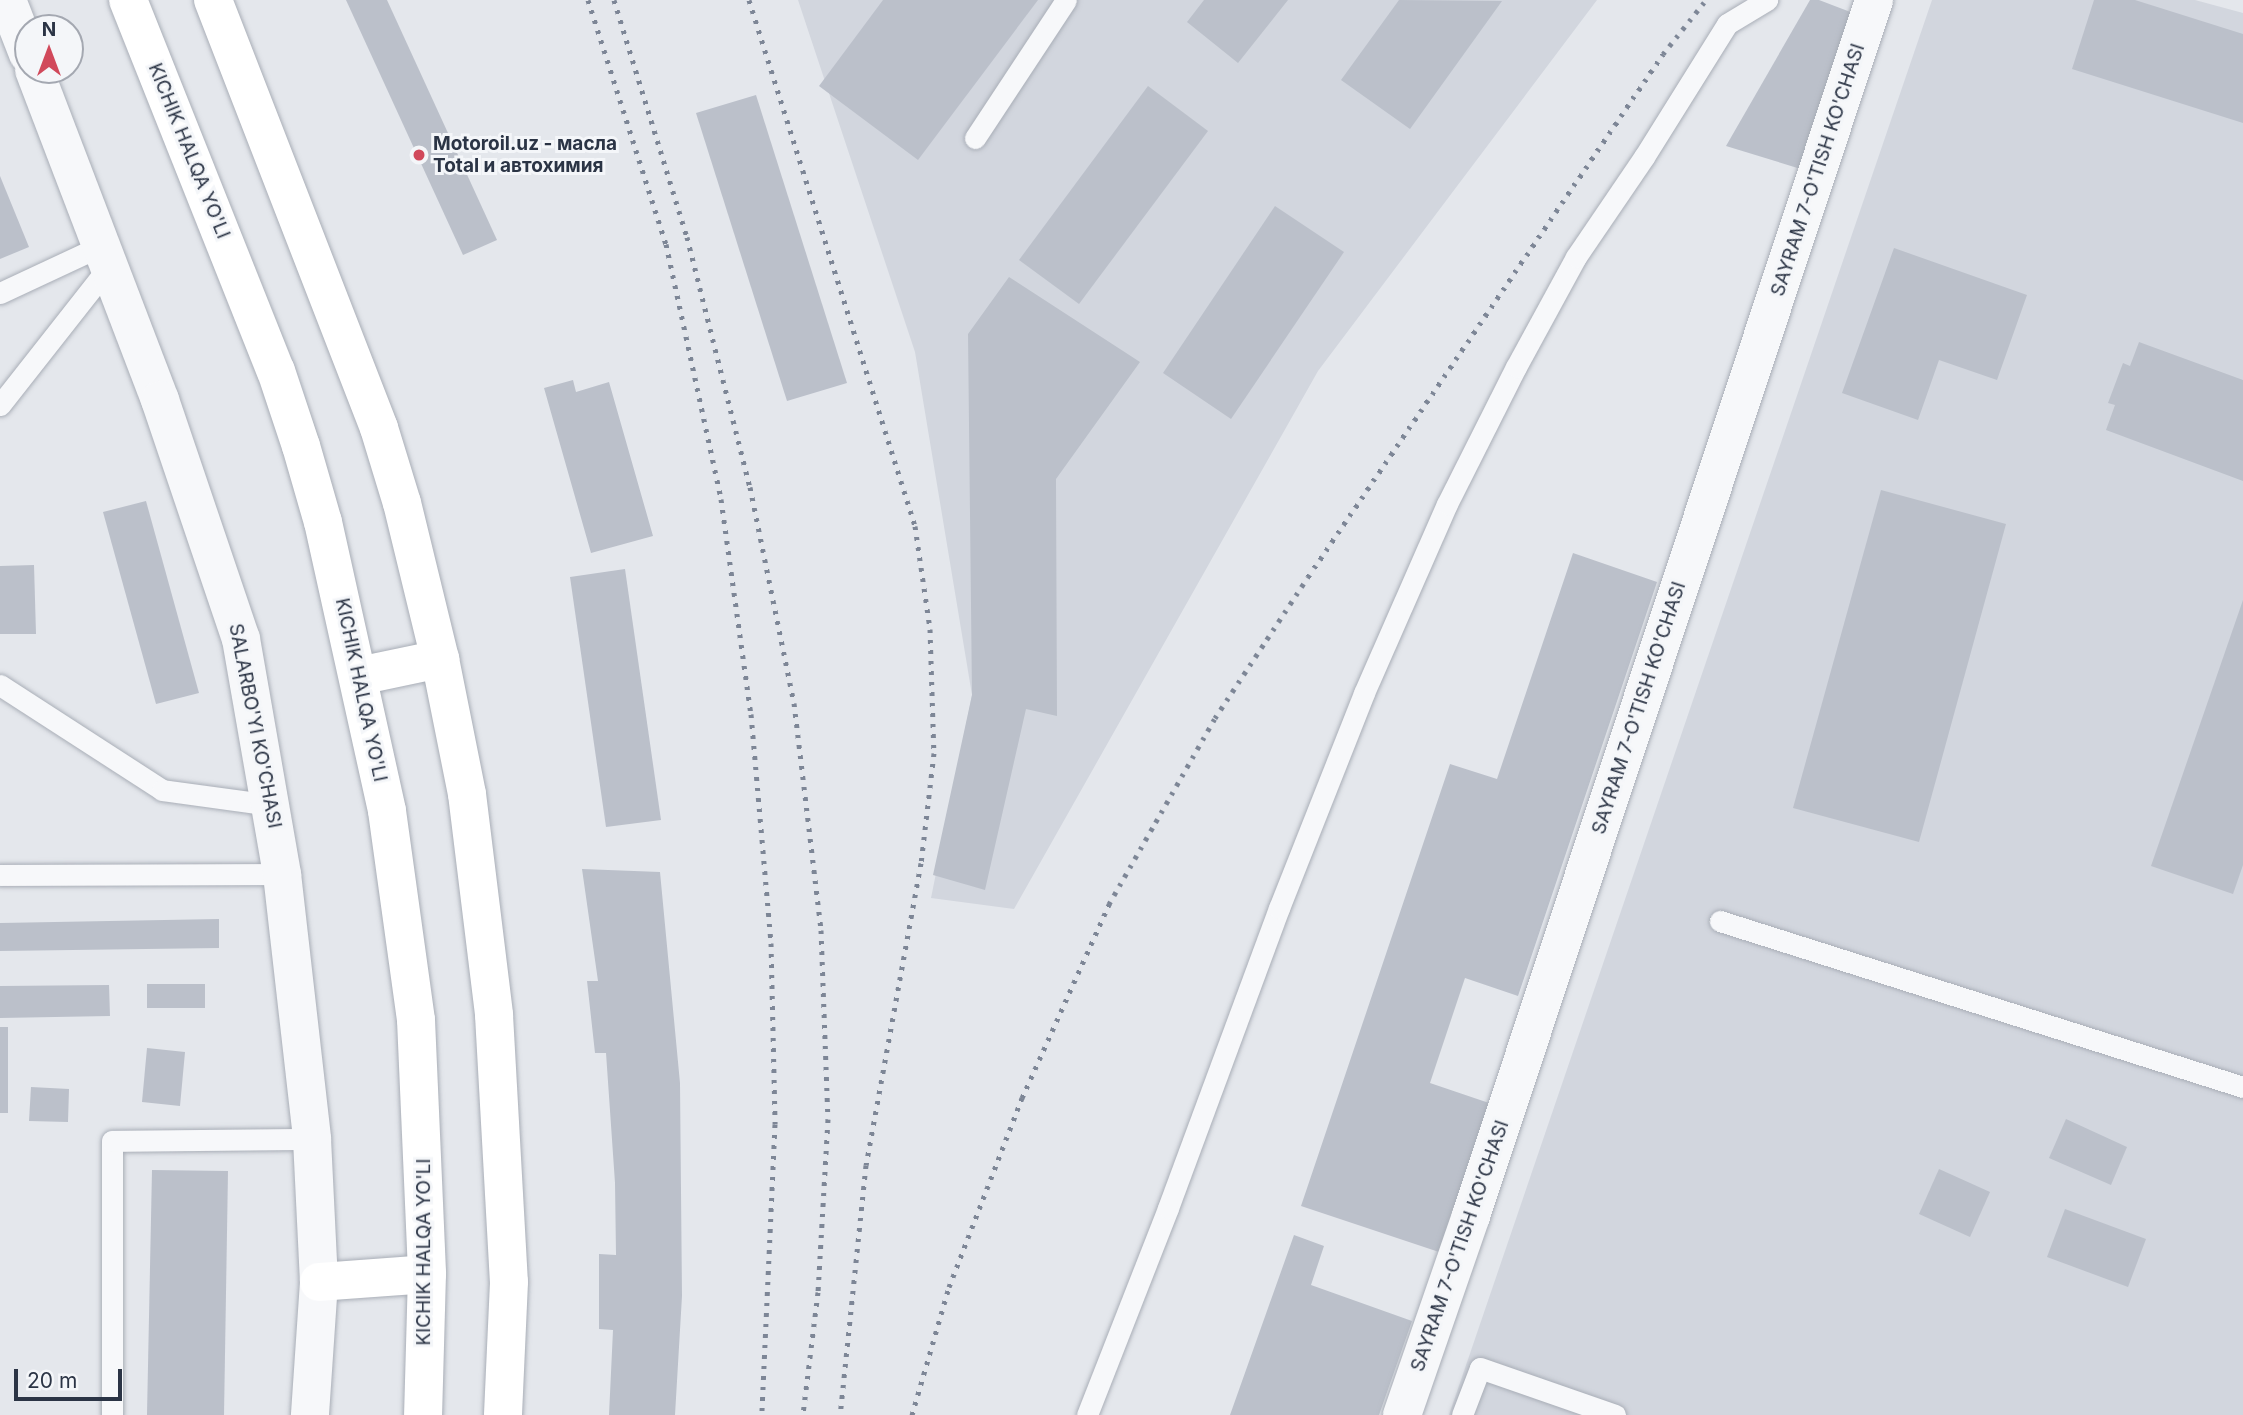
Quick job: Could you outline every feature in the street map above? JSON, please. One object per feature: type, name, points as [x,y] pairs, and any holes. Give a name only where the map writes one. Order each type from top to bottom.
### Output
[{"type":"highway","name":"KICHIK HALQA YO'LI","points":[[128,0],[276,371],[323,522],[387,811],[416,1020],[427,1274],[423,1415]]},
{"type":"highway","points":[[213,0],[379,428],[402,503],[440,659],[467,794],[494,1015],[509,1282],[503,1415]]},
{"type":"highway","points":[[359,677],[440,659]]},
{"type":"highway","points":[[319,1282],[427,1274]]},
{"type":"street","points":[[7,0],[14,18]]},
{"type":"street","name":"SAYRAM 7-O'TISH KO'CHASI","points":[[1402,1415],[1471,1216],[1874,0]]},
{"type":"street","name":"SALARBO'YI KO'CHASI","points":[[39,84],[160,400],[241,639],[272,804],[282,874],[312,1139],[319,1282],[310,1415]]},
{"type":"lane","points":[[975,138],[1066,0]]},
{"type":"lane","points":[[1087,1415],[1364,693],[1447,504],[1516,367],[1577,257],[1727,24],[1767,0]]},
{"type":"lane","points":[[0,293],[106,255]]},
{"type":"lane","points":[[0,405],[106,255]]},
{"type":"lane","points":[[0,685],[162,790],[272,804]]},
{"type":"lane","points":[[0,875],[282,874]]},
{"type":"lane","points":[[1720,921],[2243,1087]]},
{"type":"lane","points":[[112,1415],[112,1141],[312,1139]]},
{"type":"lane","points":[[1462,1415],[1480,1368],[1615,1415]]},
{"type":"shaded area","points":[[798,0],[1597,0],[1318,371],[1014,909],[931,898],[972,695],[915,352]]},
{"type":"shaded area","points":[[1932,0],[2195,0],[2243,13],[2243,1415],[1449,1415]]},
{"type":"building","points":[[346,0],[387,0],[497,240],[463,255]]},
{"type":"building","points":[[883,0],[1038,0],[918,160],[819,86]]},
{"type":"building","points":[[1204,0],[1288,0],[1238,63],[1187,22]]},
{"type":"building","points":[[1399,0],[1502,1],[1410,129],[1341,80]]},
{"type":"building","points":[[1810,0],[1819,0],[1853,13],[1804,170],[1726,146]]},
{"type":"building","points":[[2094,0],[2135,0],[2243,34],[2243,123],[2072,69]]},
{"type":"building","points":[[1148,86],[1208,131],[1079,304],[1019,260]]},
{"type":"building","points":[[756,95],[847,383],[787,401],[696,113]]},
{"type":"building","points":[[0,176],[29,247],[0,259]]},
{"type":"building","points":[[1275,206],[1344,252],[1231,419],[1163,373]]},
{"type":"building","points":[[1894,248],[2027,295],[1997,380],[1939,360],[1918,420],[1842,393]]},
{"type":"building","points":[[1009,277],[1140,362],[1056,479],[1057,716],[1026,709],[985,890],[933,875],[972,695],[968,334]]},
{"type":"building","points":[[2139,342],[2243,380],[2243,481],[2106,430],[2115,405],[2108,403],[2123,363],[2130,366]]},
{"type":"building","points":[[573,380],[576,392],[609,382],[653,536],[591,553],[544,388]]},
{"type":"building","points":[[1881,490],[2006,524],[1919,842],[1793,808]]},
{"type":"building","points":[[146,501],[199,693],[156,704],[103,512]]},
{"type":"building","points":[[1573,553],[1657,582],[1518,996],[1465,978],[1430,1083],[1489,1103],[1439,1252],[1301,1206],[1450,764],[1497,779]]},
{"type":"building","points":[[34,565],[36,634],[0,634],[0,566]]},
{"type":"building","points":[[625,569],[661,820],[606,827],[570,577]]},
{"type":"building","points":[[2243,600],[2243,865],[2233,894],[2151,866]]},
{"type":"building","points":[[582,869],[660,872],[680,1083],[682,1296],[675,1415],[609,1415],[613,1330],[599,1329],[599,1254],[616,1255],[615,1183],[606,1053],[595,1053],[587,981],[598,981]]},
{"type":"building","points":[[219,919],[219,948],[0,951],[0,923]]},
{"type":"building","points":[[147,984],[205,984],[205,1008],[147,1008]]},
{"type":"building","points":[[109,985],[110,1016],[0,1018],[0,986]]},
{"type":"building","points":[[0,1027],[8,1027],[8,1113],[0,1113]]},
{"type":"building","points":[[147,1048],[185,1052],[180,1106],[142,1102]]},
{"type":"building","points":[[31,1087],[69,1089],[68,1122],[29,1121]]},
{"type":"building","points":[[2066,1119],[2127,1147],[2111,1185],[2049,1158]]},
{"type":"building","points":[[1939,1169],[1990,1192],[1970,1237],[1919,1214]]},
{"type":"building","points":[[152,1170],[228,1171],[224,1415],[147,1415]]},
{"type":"building","points":[[2065,1209],[2146,1239],[2128,1287],[2047,1257]]},
{"type":"building","points":[[1294,1235],[1324,1246],[1311,1285],[1412,1321],[1379,1415],[1230,1415]]},
{"type":"railway","points":[[588,0],[666,244],[721,499],[751,714],[771,943],[775,1124],[762,1415]]},
{"type":"railway","points":[[614,0],[687,237],[750,487],[794,703],[821,930],[828,1119],[818,1292],[803,1415]]},
{"type":"railway","points":[[749,0],[915,526],[930,629],[934,753],[921,863],[866,1165],[840,1415]]},
{"type":"railway","points":[[912,1415],[949,1287],[1022,1098],[1109,904],[1215,718],[1308,577],[1663,54],[1706,0]]},
{"type":"place","name":"Motoroil.uz - масла Total и автохимия","points":[[419,155]]}]
